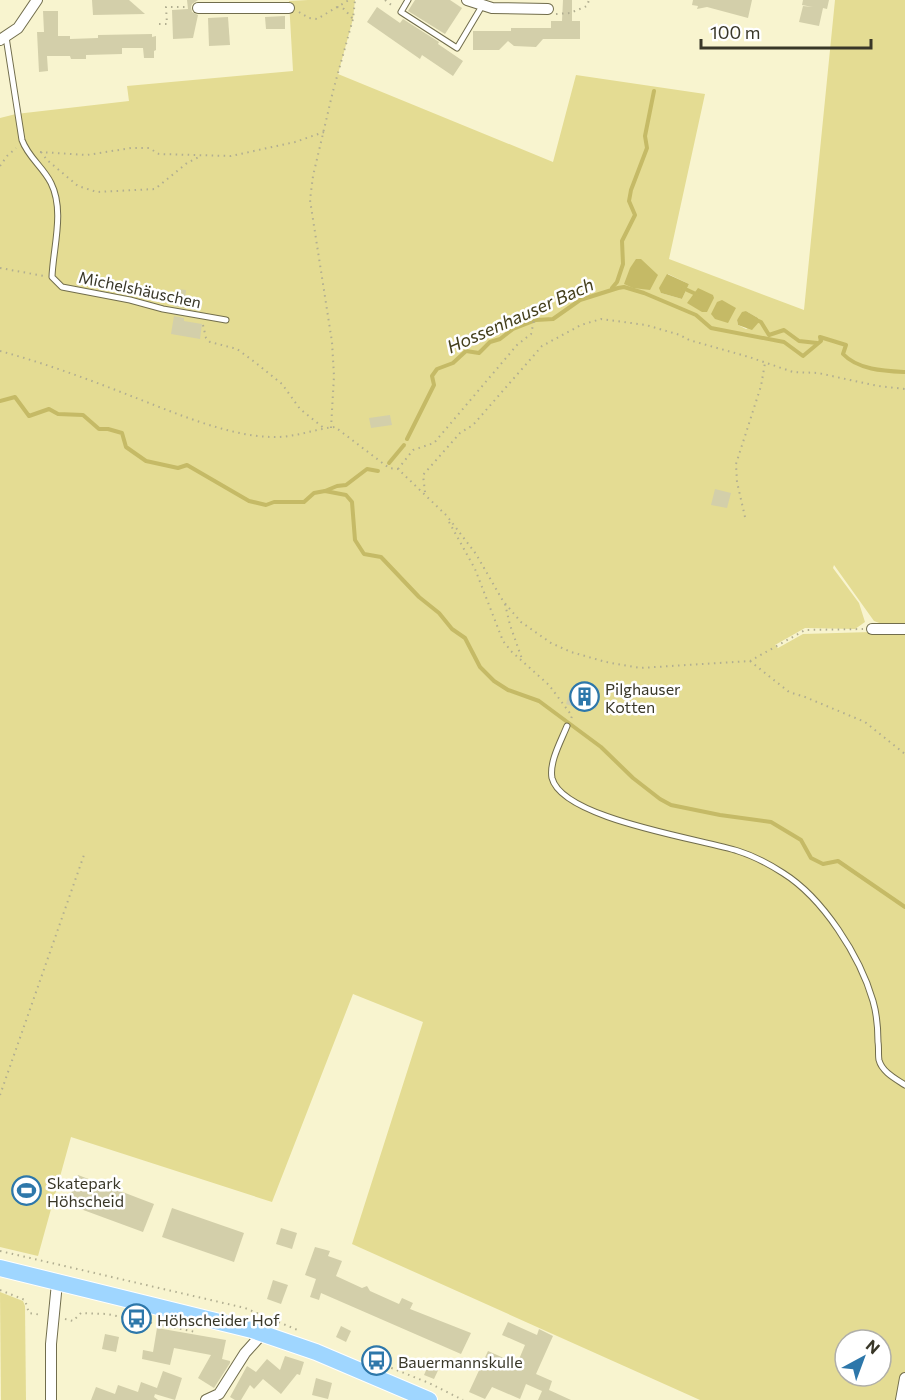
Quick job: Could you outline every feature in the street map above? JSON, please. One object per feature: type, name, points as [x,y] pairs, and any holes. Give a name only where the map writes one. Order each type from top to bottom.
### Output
[{"type":"main road","points":[[0,1268],[263,1333],[316,1352],[429,1400]]},
{"type":"street","points":[[3,38],[18,28],[37,0]]},
{"type":"street","points":[[467,0],[482,6],[520,4],[548,9]]},
{"type":"street","points":[[198,8],[221,4],[290,8]]},
{"type":"street","points":[[872,628],[905,629]]},
{"type":"street","points":[[51,1400],[53,1317],[57,1283]]},
{"type":"street","points":[[206,1400],[219,1394],[244,1353],[263,1333]]},
{"type":"street","points":[[901,1400],[905,1378]]},
{"type":"lane","points":[[408,0],[401,12],[457,48],[482,6]]},
{"type":"lane","points":[[3,38],[19,131],[24,146],[48,178],[56,196],[52,277]]},
{"type":"lane","name":"Michelshäuschen","points":[[52,277],[62,287],[226,320]]},
{"type":"lane","points":[[567,726],[551,768],[557,788],[567,797],[601,814],[633,826],[737,851],[762,860],[786,874],[810,895],[848,944],[860,967],[873,1000],[877,1020],[879,1061],[889,1075],[905,1085]]},
{"type":"path","points":[[290,8],[309,18],[317,19],[349,0]]},
{"type":"path","points":[[331,428],[333,342],[310,200],[313,176],[337,74],[353,19],[355,0]]},
{"type":"path","points":[[385,0],[401,12]]},
{"type":"path","points":[[548,9],[548,15],[570,13],[587,6],[589,0]]},
{"type":"path","points":[[159,24],[167,24],[166,7],[198,8]]},
{"type":"path","points":[[337,7],[344,9],[353,19]]},
{"type":"path","points":[[0,166],[11,152],[24,146],[41,152],[87,155],[131,147],[149,148],[159,154],[193,153],[201,156],[231,156],[251,153],[324,132]]},
{"type":"path","points":[[41,152],[47,160],[78,186],[96,192],[155,189],[187,163],[201,156]]},
{"type":"path","points":[[0,268],[52,277]]},
{"type":"path","points":[[398,469],[413,450],[434,443],[517,345],[531,334],[535,315],[552,298]]},
{"type":"path","points":[[202,316],[207,340],[212,344],[237,349],[256,363],[282,384],[300,409],[325,429]]},
{"type":"path","points":[[425,494],[423,475],[460,433],[473,424],[542,346],[581,325],[601,319],[646,325],[793,372],[818,373],[878,386],[905,389]]},
{"type":"path","points":[[0,351],[89,379],[155,406],[229,431],[276,438],[335,428],[388,468],[398,469],[425,494],[447,516],[476,554],[505,604],[527,628],[571,652],[606,662],[640,668],[750,661],[805,630],[872,628]]},
{"type":"path","points":[[745,517],[737,482],[736,464],[761,386],[765,363]]},
{"type":"path","points":[[447,516],[475,570],[503,641],[549,685],[572,716]]},
{"type":"path","points":[[505,604],[523,662]]},
{"type":"path","points":[[750,661],[789,692],[865,722],[905,754]]},
{"type":"path","points":[[0,1095],[85,852]]},
{"type":"path","points":[[0,1251],[245,1308]]},
{"type":"path","points":[[0,1290],[15,1294],[25,1300],[29,1313],[73,1321],[81,1313],[107,1314],[206,1334]]},
{"type":"shaded area","points":[[355,0],[353,19],[338,74],[553,162],[576,75],[705,94],[669,259],[804,310],[835,0],[905,0],[905,625],[882,624],[874,621],[834,565],[833,568],[859,603],[865,622],[855,629],[805,628],[775,645],[778,648],[803,634],[905,631],[905,1400],[700,1400],[352,1244],[423,1022],[353,994],[272,1202],[71,1137],[38,1256],[0,1247],[0,118],[16,114],[129,101],[127,86],[293,71],[289,1]],"holes":[[[668,274],[689,284],[682,299],[661,293]],[[746,311],[758,318],[759,322],[746,329],[738,325],[737,320]]]},
{"type":"shaded area","points":[[636,259],[641,259],[658,275],[650,290],[633,288],[624,284]]},
{"type":"shaded area","points":[[667,274],[689,284],[682,299],[661,293],[659,288]]},
{"type":"shaded area","points":[[698,288],[713,295],[714,298],[707,312],[702,312],[687,303]]},
{"type":"shaded area","points":[[722,300],[736,308],[728,323],[715,319],[711,314],[717,302]]},
{"type":"shaded area","points":[[746,311],[758,318],[759,322],[752,330],[738,325],[737,320],[742,312]]},
{"type":"shaded area","points":[[0,1292],[23,1301],[25,1306],[26,1400],[1,1400]]},
{"type":"building","points":[[92,0],[129,0],[145,14],[93,15]]},
{"type":"building","points":[[187,0],[198,0],[191,7],[192,12],[198,15],[193,38],[173,39],[172,10],[188,9]]},
{"type":"building","points":[[415,0],[450,0],[462,8],[445,34],[408,11]]},
{"type":"building","points":[[563,0],[572,0],[572,21],[580,21],[580,39],[543,39],[536,47],[514,46],[508,41],[499,50],[473,50],[473,31],[551,28],[551,21],[562,21]]},
{"type":"building","points":[[693,0],[752,0],[748,18],[707,7],[697,9],[698,6],[692,5]]},
{"type":"building","points":[[803,0],[829,0],[827,9],[823,8],[819,26],[799,22],[803,6],[813,7],[802,5]]},
{"type":"building","points":[[377,7],[400,23],[403,19],[439,42],[438,44],[463,61],[453,76],[422,55],[420,59],[367,22]]},
{"type":"building","points":[[43,11],[58,11],[58,36],[70,36],[70,39],[98,38],[98,35],[152,34],[152,37],[156,36],[154,58],[144,58],[143,48],[122,48],[122,54],[86,55],[86,59],[47,56],[48,71],[39,72],[37,32],[44,32]]},
{"type":"building","points":[[285,16],[285,29],[266,29],[265,17]]},
{"type":"building","points":[[228,17],[230,45],[209,46],[208,18]]},
{"type":"building","points":[[176,289],[186,290],[184,308],[174,306]]},
{"type":"building","points":[[174,316],[184,318],[184,321],[202,324],[200,339],[171,334]]},
{"type":"building","points":[[390,415],[392,425],[371,428],[369,418]]},
{"type":"building","points":[[715,489],[731,493],[727,508],[711,505]]},
{"type":"building","name":"Pilghauser Kotten","points":[[592,686],[600,689],[596,709],[582,704],[580,709],[566,704],[570,691],[575,693],[577,689],[589,693]]},
{"type":"building","points":[[78,1175],[154,1204],[143,1232],[67,1204]]},
{"type":"building","points":[[172,1208],[244,1233],[234,1262],[162,1237]]},
{"type":"building","points":[[281,1228],[297,1233],[292,1249],[276,1244]]},
{"type":"building","points":[[315,1247],[330,1251],[328,1256],[342,1261],[336,1276],[362,1288],[367,1286],[370,1291],[399,1304],[402,1298],[413,1303],[410,1309],[471,1333],[461,1354],[321,1293],[319,1300],[310,1297],[316,1279],[305,1275]]},
{"type":"building","points":[[273,1280],[288,1285],[281,1304],[267,1299]]},
{"type":"building","points":[[508,1322],[537,1335],[539,1329],[553,1336],[536,1374],[552,1381],[549,1390],[571,1400],[538,1400],[542,1391],[526,1384],[520,1399],[492,1387],[485,1399],[469,1392],[488,1351],[517,1364],[525,1345],[502,1335]]},
{"type":"building","points":[[341,1326],[351,1331],[346,1342],[336,1337]]},
{"type":"building","points":[[157,1328],[226,1340],[222,1359],[230,1363],[214,1388],[198,1378],[211,1355],[174,1348],[170,1365],[142,1359],[143,1350],[153,1352]]},
{"type":"building","points":[[105,1334],[119,1337],[116,1352],[102,1349]]},
{"type":"building","points":[[285,1356],[304,1362],[300,1375],[297,1374],[281,1394],[263,1379],[254,1389],[250,1385],[241,1400],[230,1397],[247,1366],[256,1372],[267,1359],[280,1370]]},
{"type":"building","points":[[431,1359],[441,1364],[434,1379],[424,1375]]},
{"type":"building","points":[[163,1371],[182,1378],[175,1400],[155,1394],[154,1397],[158,1400],[91,1400],[96,1387],[115,1394],[118,1385],[138,1392],[141,1382],[157,1388]]},
{"type":"building","points":[[316,1378],[332,1383],[328,1399],[312,1395]]},
{"type":"waterway","points":[[612,288],[617,282],[623,264],[622,241],[635,215],[629,201],[647,148],[645,136],[654,91]]},
{"type":"waterway","name":"Hossenhauser Bach","points":[[407,439],[434,385],[432,376],[437,369],[453,363],[466,351],[479,353],[490,342],[500,339],[513,329],[536,320],[553,319],[580,300],[624,287],[696,315],[711,328],[784,342],[803,356],[821,341],[820,337],[846,345],[843,354],[856,363],[872,369],[905,372]]},
{"type":"waterway","points":[[683,288],[698,295]]},
{"type":"waterway","points":[[754,319],[761,322],[769,335],[784,330],[799,341],[817,343]]},
{"type":"waterway","points":[[0,401],[15,397],[29,416],[49,409],[58,414],[83,415],[99,429],[122,433],[126,447],[146,461],[178,468],[187,465],[249,501],[266,505],[274,502],[304,502],[314,493],[325,491],[346,495],[352,502],[355,540],[364,554],[381,557],[419,597],[439,613],[452,629],[465,638],[480,667],[494,681],[508,690],[539,701],[601,747],[633,778],[660,799],[671,805],[771,822],[801,840],[811,858],[823,864],[838,861],[905,907]]},
{"type":"waterway","points":[[389,463],[404,445]]},
{"type":"waterway","points":[[325,491],[346,485],[367,469],[378,471]]},
{"type":"place","name":"Pilghauser Kotten","points":[[584,697]]},
{"type":"place","name":"Skatepark Höhscheid","points":[[26,1191]]},
{"type":"place","name":"Höhscheider Hof","points":[[136,1319]]},
{"type":"place","name":"Bauermannskulle","points":[[377,1361]]}]
